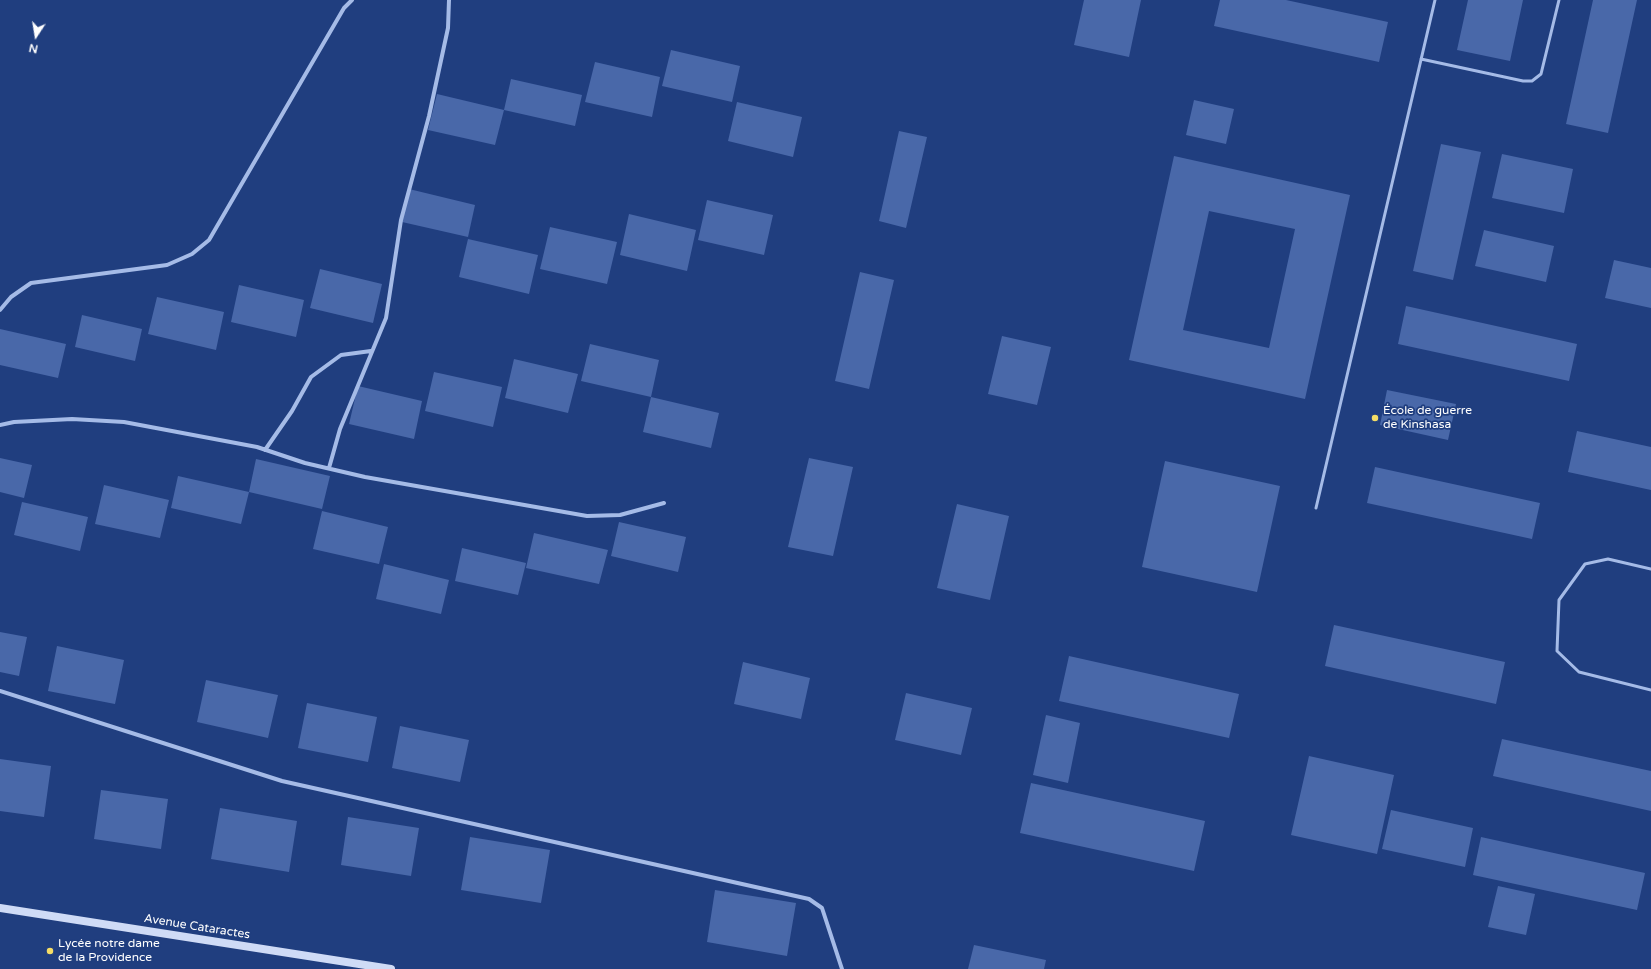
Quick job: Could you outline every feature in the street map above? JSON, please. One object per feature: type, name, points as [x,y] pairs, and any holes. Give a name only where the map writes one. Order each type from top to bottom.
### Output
[{"type":"street","points":[[0,310],[11,296],[31,283],[167,265],[192,254],[210,240],[344,8],[352,0]]},
{"type":"street","points":[[329,468],[340,429],[371,351],[386,318],[401,220],[429,116],[448,28],[449,0]]},
{"type":"street","points":[[265,450],[292,411],[311,377],[341,355],[371,351]]},
{"type":"street","points":[[0,425],[14,422],[72,419],[124,422],[265,450],[365,477],[587,516],[620,515],[664,503]]},
{"type":"street","points":[[0,691],[282,781],[809,899],[822,908],[842,969]]},
{"type":"street","name":"Avenue Cataractes","points":[[0,908],[391,969]]},
{"type":"lane","points":[[1316,508],[1435,0]]},
{"type":"lane","points":[[1421,59],[1523,81],[1532,81],[1541,74],[1559,0]]},
{"type":"lane","points":[[1651,569],[1608,559],[1585,564],[1559,600],[1556,651],[1578,672],[1651,690]]},
{"type":"building","points":[[1084,0],[1141,0],[1129,57],[1074,45]]},
{"type":"building","points":[[1220,0],[1286,0],[1388,22],[1379,62],[1214,26]]},
{"type":"building","points":[[1468,0],[1523,0],[1510,61],[1457,50]]},
{"type":"building","points":[[1593,0],[1637,0],[1608,133],[1566,124]]},
{"type":"building","points":[[671,50],[740,66],[732,102],[662,86]]},
{"type":"building","points":[[595,62],[660,77],[652,117],[585,102]]},
{"type":"building","points":[[511,79],[582,95],[575,126],[504,110]]},
{"type":"building","points":[[437,94],[504,110],[495,145],[428,130]]},
{"type":"building","points":[[1194,100],[1234,109],[1226,144],[1186,135]]},
{"type":"building","points":[[737,102],[802,117],[793,157],[728,141]]},
{"type":"building","points":[[899,131],[927,137],[906,228],[879,221]]},
{"type":"building","points":[[1441,144],[1481,152],[1453,280],[1413,271]]},
{"type":"building","points":[[1502,154],[1573,169],[1564,213],[1492,198]]},
{"type":"building","points":[[1174,156],[1350,195],[1305,399],[1129,360]],"holes":[[[1209,211],[1295,229],[1269,348],[1183,330]]]},
{"type":"building","points":[[409,189],[475,205],[468,237],[402,222]]},
{"type":"building","points":[[707,200],[773,215],[764,255],[698,240]]},
{"type":"building","points":[[629,214],[696,230],[687,271],[620,255]]},
{"type":"building","points":[[550,227],[617,242],[607,284],[540,269]]},
{"type":"building","points":[[1484,230],[1554,246],[1546,282],[1475,266]]},
{"type":"building","points":[[468,239],[538,255],[529,294],[459,277]]},
{"type":"building","points":[[1614,260],[1651,268],[1651,308],[1605,298]]},
{"type":"building","points":[[320,269],[382,284],[373,323],[310,308]]},
{"type":"building","points":[[860,272],[894,280],[869,389],[835,381]]},
{"type":"building","points":[[239,285],[304,300],[296,337],[231,322]]},
{"type":"building","points":[[157,297],[224,312],[216,350],[148,334]]},
{"type":"building","points":[[1406,306],[1577,344],[1569,381],[1398,344]]},
{"type":"building","points":[[82,315],[142,329],[135,361],[75,347]]},
{"type":"building","points":[[0,329],[66,344],[58,378],[0,365]]},
{"type":"building","points":[[1002,336],[1051,347],[1037,405],[988,394]]},
{"type":"building","points":[[590,344],[659,360],[651,397],[581,381]]},
{"type":"building","points":[[514,359],[578,374],[568,413],[505,398]]},
{"type":"building","points":[[434,372],[502,387],[493,427],[425,411]]},
{"type":"building","points":[[358,386],[422,401],[414,439],[349,424]]},
{"type":"building","points":[[1387,390],[1456,404],[1448,440],[1380,425]]},
{"type":"building","points":[[651,397],[719,413],[711,448],[643,432]]},
{"type":"building","points":[[1577,431],[1651,447],[1651,490],[1568,472]]},
{"type":"building","points":[[0,458],[32,465],[24,498],[0,492]]},
{"type":"building","points":[[809,458],[853,467],[833,556],[788,547]]},
{"type":"building","points":[[256,459],[330,476],[322,509],[249,492]]},
{"type":"building","points":[[1165,461],[1280,486],[1257,592],[1142,567]]},
{"type":"building","points":[[1375,467],[1540,503],[1532,539],[1367,503]]},
{"type":"building","points":[[178,476],[249,492],[241,524],[171,508]]},
{"type":"building","points":[[104,485],[169,500],[160,538],[95,524]]},
{"type":"building","points":[[22,502],[88,517],[80,551],[14,535]]},
{"type":"building","points":[[957,504],[1009,516],[990,600],[937,588]]},
{"type":"building","points":[[322,511],[388,527],[379,564],[313,549]]},
{"type":"building","points":[[619,522],[686,537],[678,572],[611,556]]},
{"type":"building","points":[[534,533],[608,550],[599,584],[526,568]]},
{"type":"building","points":[[462,548],[526,563],[518,595],[455,581]]},
{"type":"building","points":[[384,564],[449,580],[441,614],[376,599]]},
{"type":"building","points":[[1334,625],[1505,662],[1496,704],[1325,666]]},
{"type":"building","points":[[0,632],[27,637],[19,676],[0,672]]},
{"type":"building","points":[[57,646],[124,660],[115,704],[48,691]]},
{"type":"building","points":[[1069,656],[1239,694],[1229,738],[1059,701]]},
{"type":"building","points":[[743,662],[810,678],[801,719],[734,704]]},
{"type":"building","points":[[206,680],[278,695],[268,738],[197,722]]},
{"type":"building","points":[[906,693],[972,708],[961,755],[895,740]]},
{"type":"building","points":[[307,703],[377,717],[368,762],[298,748]]},
{"type":"building","points":[[1046,715],[1080,723],[1068,783],[1033,775]]},
{"type":"building","points":[[400,726],[469,740],[460,782],[392,768]]},
{"type":"building","points":[[1502,739],[1651,771],[1651,811],[1493,776]]},
{"type":"building","points":[[1309,756],[1394,775],[1377,854],[1291,835]]},
{"type":"building","points":[[0,759],[51,766],[44,817],[0,811]]},
{"type":"building","points":[[1031,783],[1205,821],[1194,871],[1020,833]]},
{"type":"building","points":[[101,790],[168,799],[161,849],[94,839]]},
{"type":"building","points":[[220,808],[297,821],[289,872],[211,859]]},
{"type":"building","points":[[1391,810],[1473,828],[1465,867],[1382,849]]},
{"type":"building","points":[[348,817],[419,828],[411,876],[341,865]]},
{"type":"building","points":[[470,837],[550,850],[541,903],[461,890]]},
{"type":"building","points":[[1481,837],[1645,873],[1637,910],[1473,875]]},
{"type":"building","points":[[1498,886],[1535,894],[1526,935],[1488,927]]},
{"type":"building","points":[[715,890],[796,903],[787,956],[707,942]]},
{"type":"building","points":[[974,945],[1046,960],[1044,969],[968,969]]},
{"type":"place","name":"École de guerre de Kinshasa","points":[[1375,418]]},
{"type":"place","name":"Lycée notre dame de la Providence","points":[[50,951]]}]
